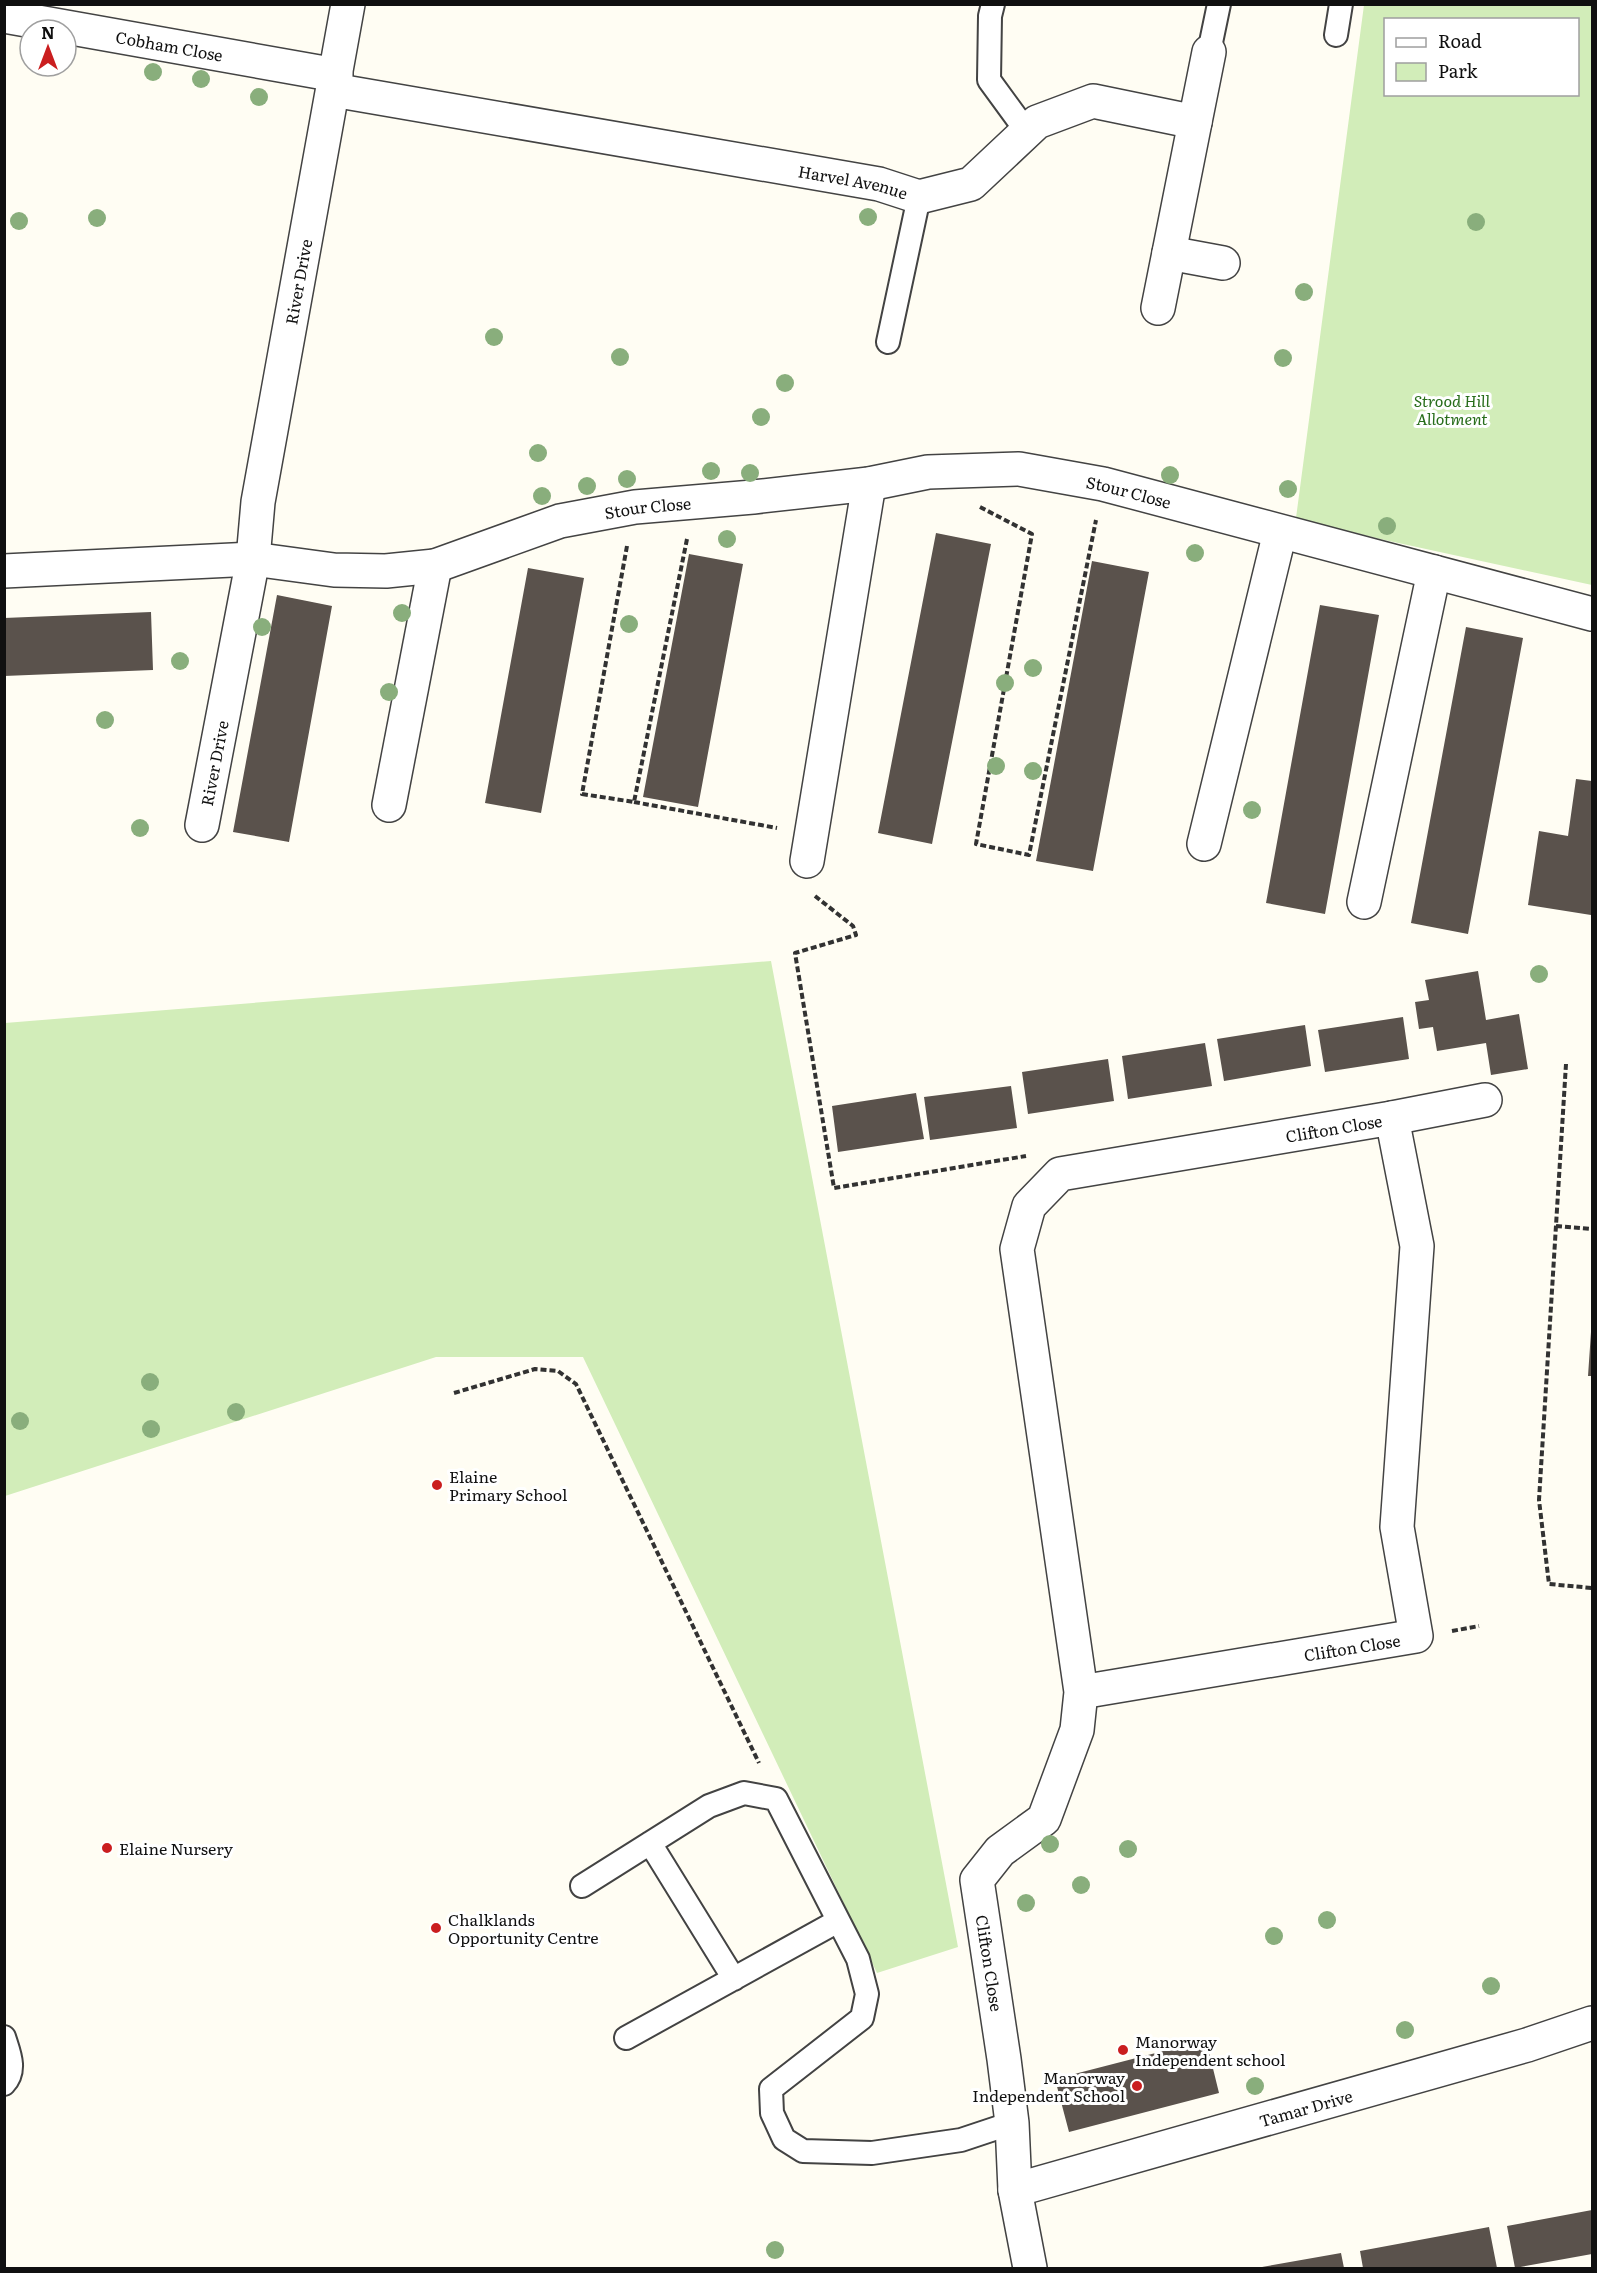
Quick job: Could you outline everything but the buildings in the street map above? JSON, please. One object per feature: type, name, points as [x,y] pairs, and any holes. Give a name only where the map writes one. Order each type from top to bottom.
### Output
[{"type":"street","name":"River Drive","points":[[202,825],[253,559],[258,502],[348,4]]},
{"type":"street","name":"Cobham Close","points":[[4,16],[334,83]]},
{"type":"street","points":[[1158,308],[1209,52]]},
{"type":"street","name":"Harvel Avenue","points":[[334,83],[879,184],[919,197],[971,184],[1037,122],[1093,101],[1195,122]]},
{"type":"street","points":[[1169,253],[1223,263]]},
{"type":"street","name":"Stour Close","points":[[253,559],[334,570],[386,571],[435,566],[560,521],[624,509],[869,484],[935,471],[1019,470],[1103,484],[1593,614]]},
{"type":"street","points":[[810,848],[869,484]]},
{"type":"street","points":[[1204,844],[1280,532]]},
{"type":"street","points":[[4,571],[253,559]]},
{"type":"street","points":[[389,805],[435,566]]},
{"type":"street","points":[[1364,902],[1434,572]]},
{"type":"street","points":[[1392,1118],[1485,1100]]},
{"type":"street","name":"Clifton Close","points":[[1030,2268],[1016,2190],[1012,2123],[977,1880],[1000,1851],[1044,1819],[1077,1730],[1081,1692],[1017,1249],[1029,1206],[1060,1174],[1392,1118],[1417,1246],[1397,1527],[1416,1636],[1081,1692]]},
{"type":"street","name":"Tamar Drive","points":[[1016,2190],[1516,2048],[1593,2023]]},
{"type":"lane","points":[[993,4],[990,16],[989,80],[1027,132]]},
{"type":"lane","points":[[1209,52],[1219,4]]},
{"type":"lane","points":[[1336,35],[1341,4]]},
{"type":"lane","points":[[888,342],[919,197]]},
{"type":"lane","points":[[582,1886],[709,1806],[744,1793],[776,1799],[858,1959],[867,1994],[862,2018],[771,2089],[772,2113],[784,2139],[803,2151],[872,2152],[961,2140],[1012,2123]]},
{"type":"lane","points":[[650,1843],[734,1978]]},
{"type":"lane","points":[[626,2038],[838,1922]]},
{"type":"lane","points":[[4,2037],[12,2067],[12,2073],[4,2084]]},
{"type":"path","points":[[935,471],[970,502],[1032,534],[976,844],[1029,855],[1103,484]]},
{"type":"path","points":[[630,801],[634,802],[687,539]]},
{"type":"path","points":[[627,545],[582,794],[630,801],[810,848]]},
{"type":"path","points":[[812,893],[853,927],[856,936],[795,953],[834,1188],[1047,1152],[1060,1174]]},
{"type":"path","points":[[1566,1064],[1539,1500],[1549,1584],[1593,1588]]},
{"type":"path","points":[[1556,1226],[1593,1229]]},
{"type":"path","points":[[454,1393],[535,1369],[558,1371],[576,1383],[776,1799]]},
{"type":"green space","name":"Strood Hill Allotment","points":[[1578,4],[1592,6],[1592,585],[1380,539],[1296,518],[1364,5]]},
{"type":"green space","points":[[771,961],[958,1947],[877,1973],[583,1357],[436,1357],[5,1496],[5,1023]]},
{"type":"place","name":"Elaine Primary School","points":[[437,1485]]},
{"type":"place","name":"Elaine Nursery","points":[[107,1848]]},
{"type":"place","name":"Chalklands Opportunity Centre","points":[[436,1928]]},
{"type":"place","name":"Manorway Independent school","points":[[1123,2050]]},
{"type":"place","name":"Manorway Independent School","points":[[1137,2086]]}]
